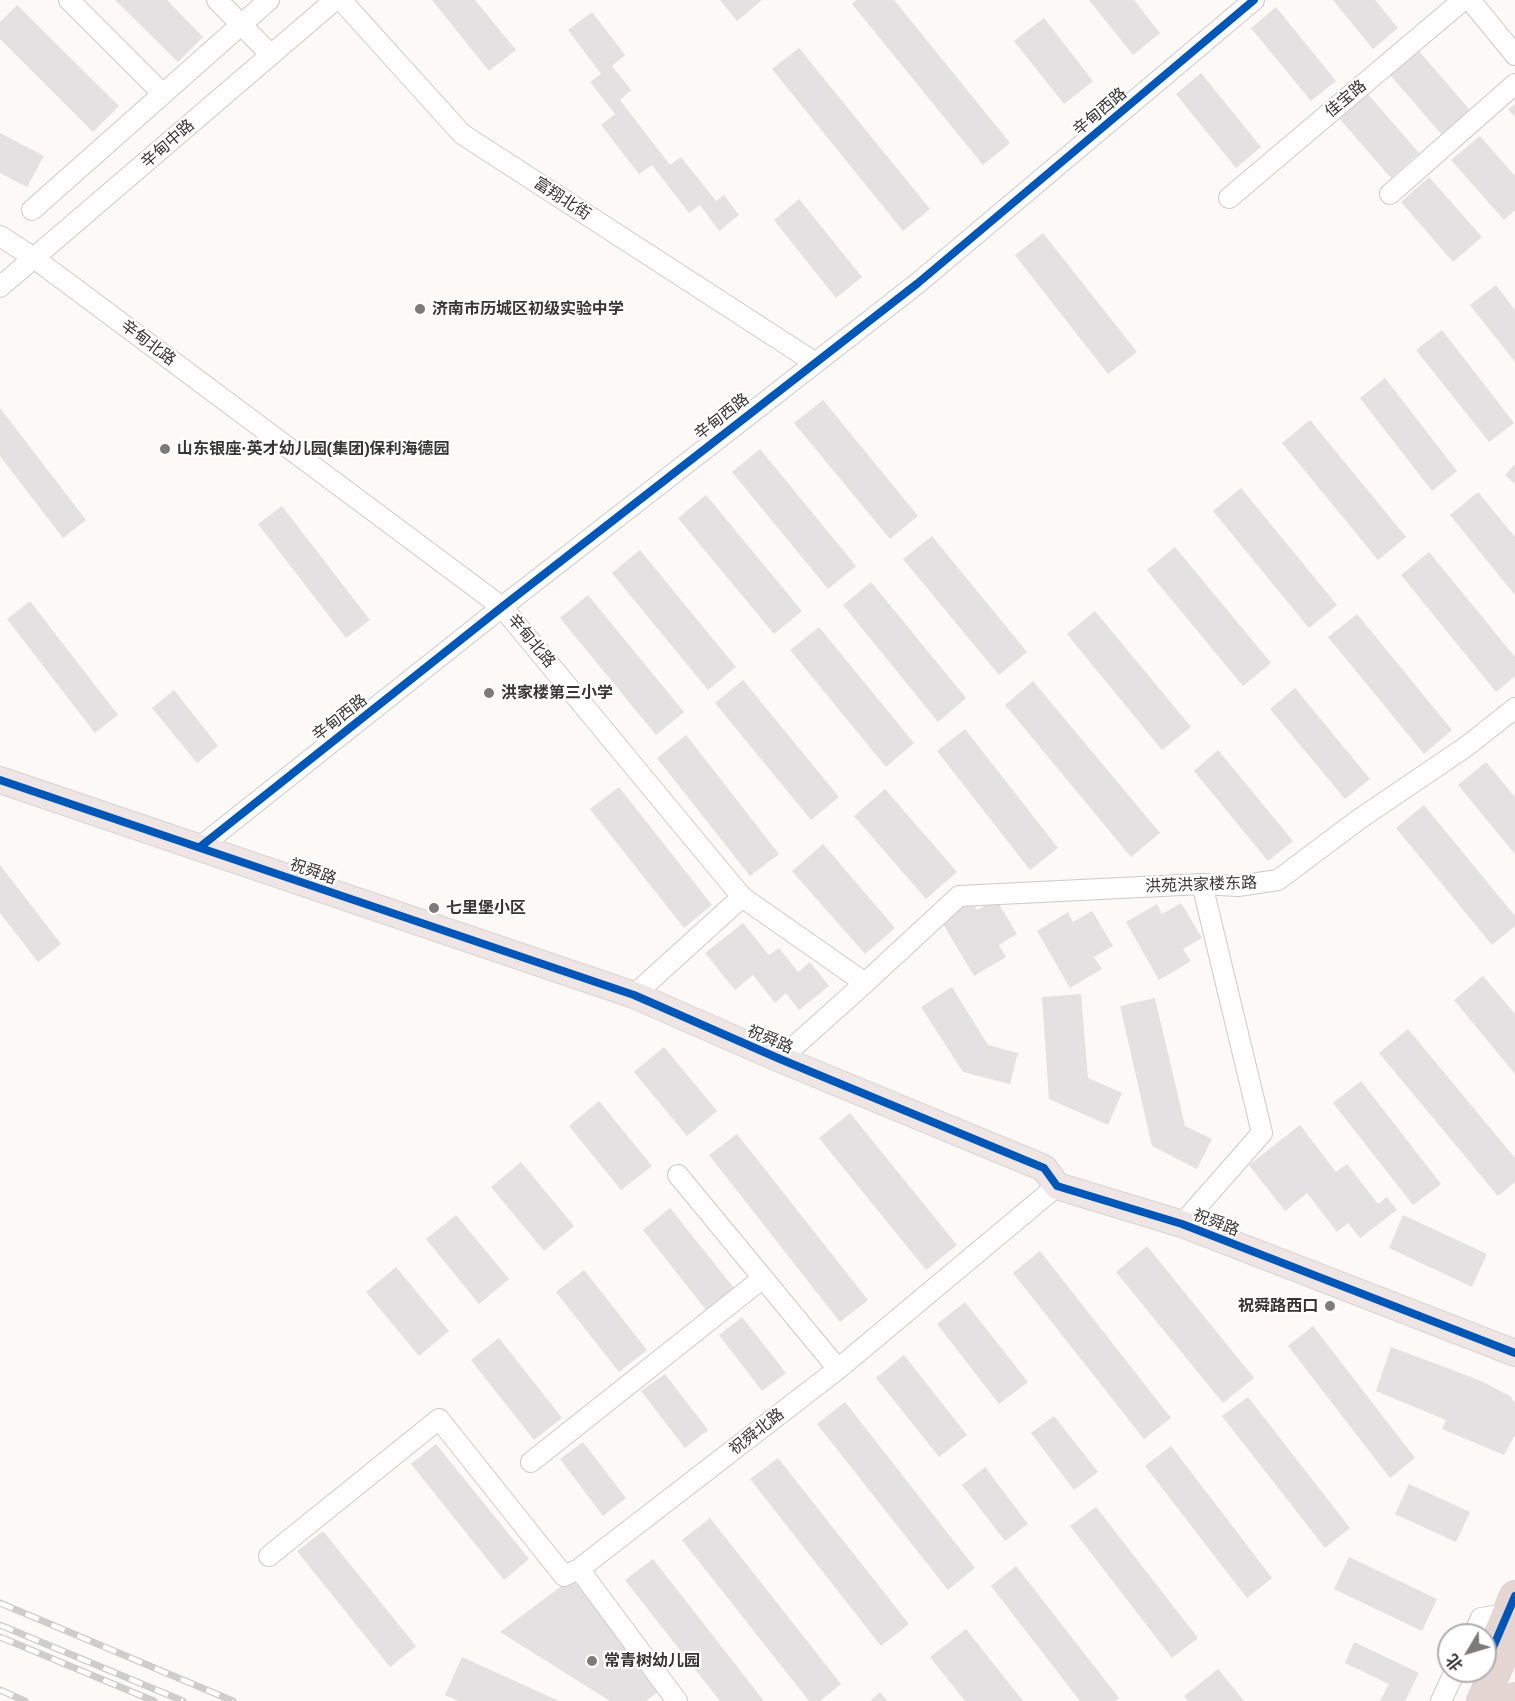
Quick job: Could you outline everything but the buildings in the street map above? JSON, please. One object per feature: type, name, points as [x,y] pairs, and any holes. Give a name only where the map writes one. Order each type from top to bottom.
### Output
[{"type":"highway","points":[[1497,1642],[1512,1613]]},
{"type":"highway","points":[[1482,1701],[1512,1613]]},
{"type":"highway","points":[[1470,1701],[1478,1683]]},
{"type":"main road","name":"祝舜路","points":[[0,780],[634,995],[780,1059],[1044,1168],[1057,1185],[1182,1224],[1515,1353]]},
{"type":"street","points":[[69,0],[163,94]]},
{"type":"street","points":[[217,0],[271,55]]},
{"type":"street","points":[[32,210],[269,0]]},
{"type":"street","name":"辛甸中路","points":[[0,287],[335,0]]},
{"type":"street","name":"富翔北街","points":[[341,0],[462,134],[814,362]]},
{"type":"street","name":"辛甸西路","points":[[200,847],[502,607],[918,283],[1254,0]]},
{"type":"street","name":"佳宝路","points":[[1228,198],[1462,0]]},
{"type":"street","points":[[1470,0],[1515,55]]},
{"type":"street","points":[[1390,194],[1515,84]]},
{"type":"street","name":"辛甸北路","points":[[0,236],[34,258],[502,607],[742,897],[865,983]]},
{"type":"street","name":"洪苑洪家楼东路","points":[[865,983],[960,896],[1202,884],[1238,886],[1278,880],[1358,820],[1467,746],[1515,708]]},
{"type":"street","points":[[1182,1224],[1262,1133],[1202,884]]},
{"type":"street","points":[[634,995],[742,897]]},
{"type":"street","points":[[780,1059],[865,983]]},
{"type":"street","points":[[678,1175],[838,1369]]},
{"type":"street","name":"祝舜北路","points":[[579,1569],[838,1369],[1057,1185]]},
{"type":"street","points":[[531,1462],[763,1278]]},
{"type":"street","points":[[269,1556],[439,1419],[564,1576],[579,1569],[677,1701]]},
{"type":"street","points":[[1479,1623],[1481,1618],[1512,1613]]},
{"type":"street","points":[[1441,1701],[1449,1683]]},
{"type":"railway","points":[[0,1603],[233,1701]]},
{"type":"railway","points":[[0,1625],[183,1701]]},
{"type":"railway","points":[[0,1637],[154,1701]]},
{"type":"railway","points":[[0,1690],[25,1701]]},
{"type":"cycle path","points":[[200,847],[502,607],[918,283],[1254,0]]},
{"type":"cycle path","points":[[0,780],[634,995],[780,1059],[1044,1168],[1057,1186],[1182,1224],[1515,1353]]},
{"type":"cycle path","points":[[1497,1638],[1515,1596]]},
{"type":"place","name":"济南市历城区初级实验中学","points":[[420,309]]},
{"type":"place","name":"山东银座·英才幼儿园(集团)保利海德园","points":[[165,449]]},
{"type":"place","name":"洪家楼第三小学","points":[[489,693]]},
{"type":"place","name":"七里堡小区","points":[[434,908]]},
{"type":"place","name":"祝舜路西口","points":[[1330,1306]]},
{"type":"place","name":"常青树幼儿园","points":[[592,1661]]}]
